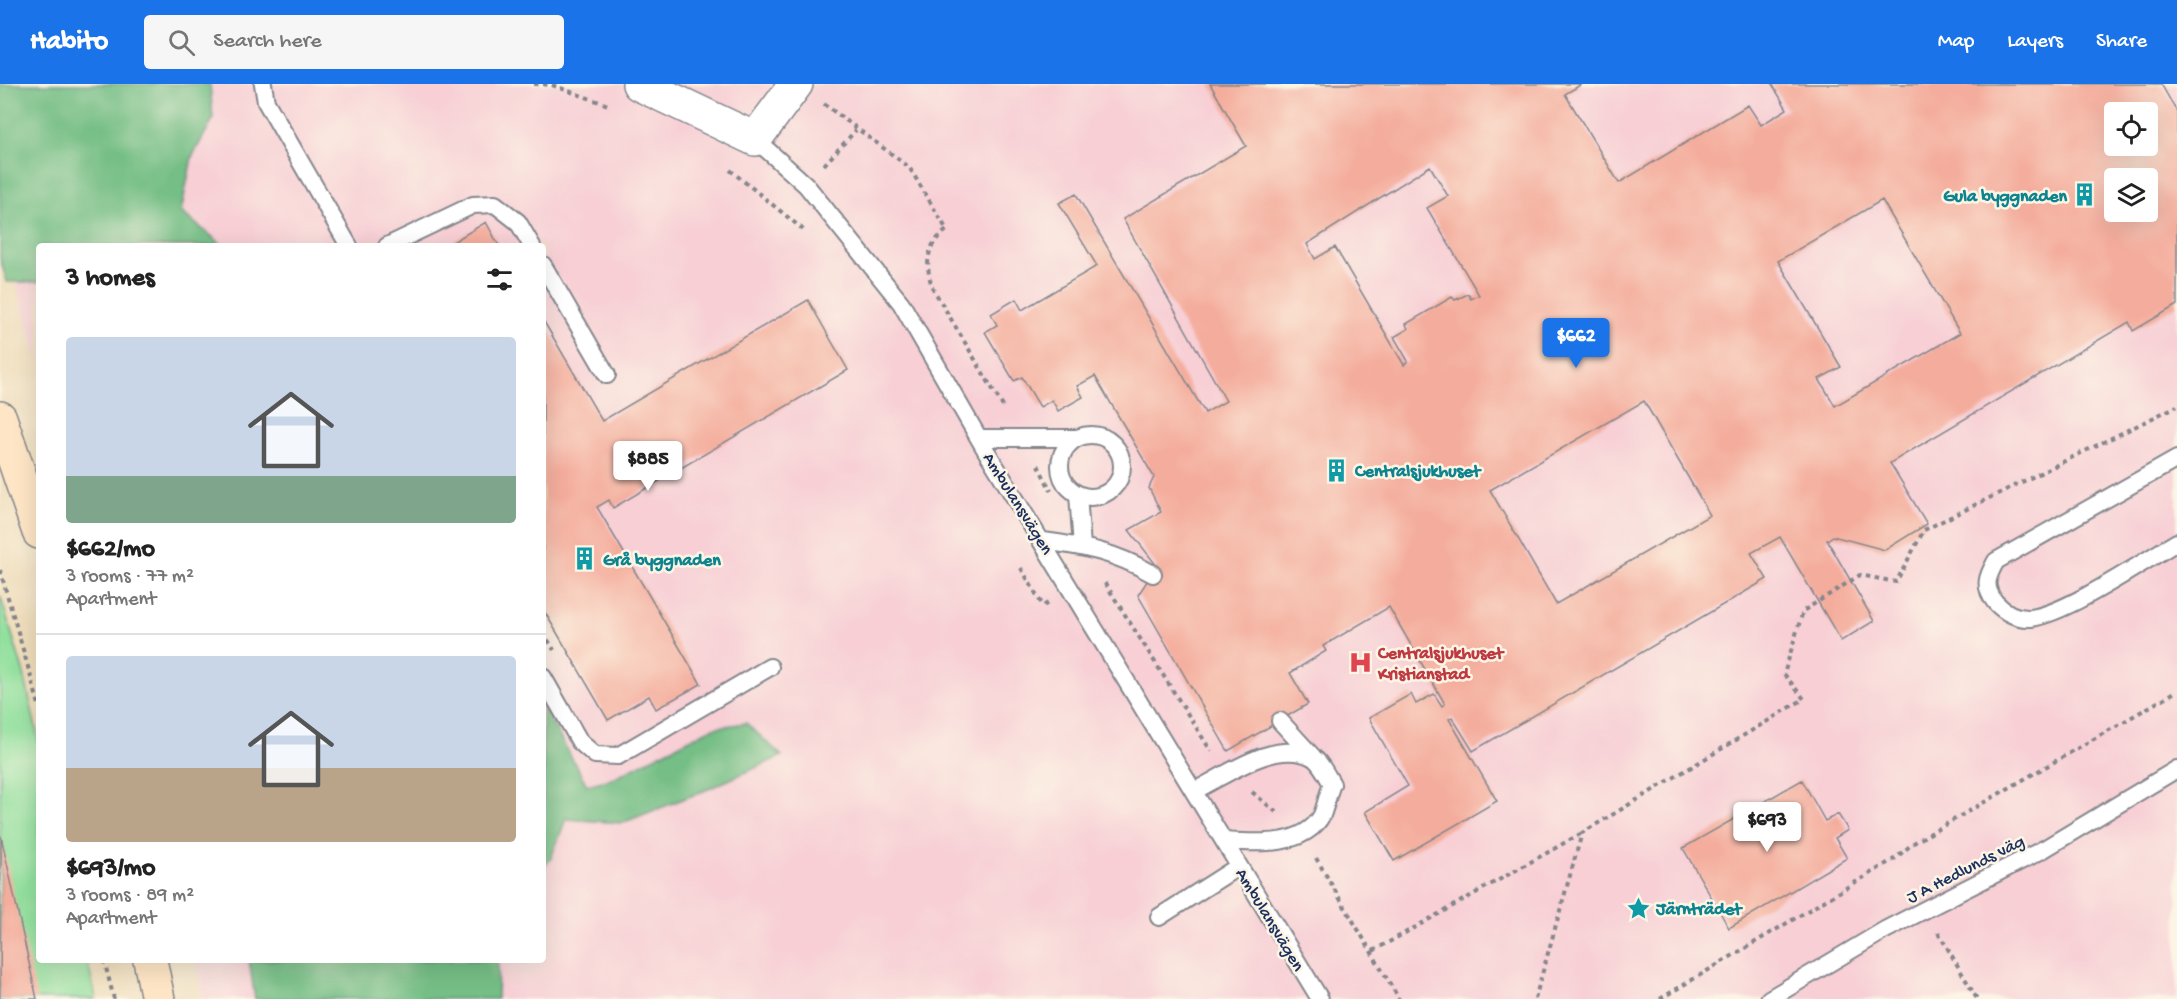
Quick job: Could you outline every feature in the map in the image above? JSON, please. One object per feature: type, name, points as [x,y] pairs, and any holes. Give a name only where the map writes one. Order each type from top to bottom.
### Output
[{"type":"main road","points":[[0,418],[36,523]]},
{"type":"main road","points":[[151,963],[158,999]]},
{"type":"street","points":[[755,140],[796,84]]},
{"type":"street","name":"Ambulansvägen","points":[[629,96],[755,140]]},
{"type":"lane","points":[[263,84],[266,102],[347,243]]},
{"type":"lane","name":"Ambulansvägen","points":[[755,140],[806,185],[901,303],[979,438],[1320,999]]},
{"type":"lane","points":[[393,243],[473,206],[495,204],[518,222],[530,243]]},
{"type":"lane","points":[[546,270],[607,375]]},
{"type":"lane","points":[[979,438],[1076,438],[1094,434],[1106,438],[1115,445],[1122,459],[1123,470],[1120,480],[1107,493],[1089,498],[1078,495],[1069,489],[1061,475],[1060,465],[1068,445],[1076,438]]},
{"type":"lane","points":[[2177,459],[1996,561],[1986,579],[1988,593],[2003,612],[2028,618],[2053,613],[2177,542]]},
{"type":"lane","points":[[1078,495],[1082,546]]},
{"type":"lane","points":[[1043,541],[1082,546],[1121,556],[1153,574]]},
{"type":"lane","points":[[546,681],[580,742],[594,755],[618,756],[770,667]]},
{"type":"lane","points":[[1224,841],[1267,844],[1302,833],[1321,816],[1332,784],[1314,758],[1280,721]]},
{"type":"lane","points":[[1194,791],[1268,753],[1289,751],[1314,758]]},
{"type":"lane","name":"J A Hedlunds väg","points":[[1769,999],[1885,930],[2044,849],[2177,769]]},
{"type":"lane","points":[[1160,917],[1239,866]]},
{"type":"path","points":[[534,84],[629,96]]},
{"type":"path","points":[[728,169],[813,238]]},
{"type":"path","points":[[1372,951],[1582,833],[1804,699],[1784,674],[1803,611],[1860,575],[1896,582],[1924,530],[2177,406]]},
{"type":"path","points":[[1021,566],[1042,606],[1072,590]]},
{"type":"path","points":[[0,570],[36,695]]},
{"type":"path","points":[[1659,999],[1896,858],[1912,844],[2177,691]]},
{"type":"path","points":[[1244,786],[1302,833],[1399,999]]},
{"type":"path","points":[[1535,999],[1582,833]]},
{"type":"path","points":[[1938,932],[1977,999]]},
{"type":"path","points":[[105,963],[114,999]]},
{"type":"shaded area","name":"Centralsjukhuset Kristianstad","points":[[0,84],[2177,84],[2177,999],[203,999],[196,963],[546,963],[546,243],[36,243],[36,353],[0,225]]},
{"type":"green space","points":[[0,84],[210,84],[213,119],[192,157],[181,212],[220,243],[36,243],[36,282],[7,282],[0,259]]},
{"type":"green space","points":[[0,595],[24,674],[36,728],[36,963],[88,963],[96,999],[0,999]]},
{"type":"green space","points":[[546,712],[587,785],[611,779],[712,728],[746,723],[782,756],[706,790],[622,823],[566,819],[551,858],[546,864]]},
{"type":"green space","points":[[249,963],[498,963],[497,999],[255,999]]},
{"type":"building","name":"Centralsjukhuset","points":[[1210,84],[1582,84],[1565,94],[1619,183],[1748,105],[1761,125],[1787,109],[1772,84],[2161,84],[2177,112],[2177,305],[2133,331],[2129,322],[1890,463],[1927,524],[1885,550],[1833,536],[1827,540],[1874,621],[1841,641],[1780,537],[1751,553],[1767,579],[1473,751],[1452,717],[1449,719],[1497,801],[1394,861],[1365,812],[1408,786],[1369,718],[1411,694],[1416,704],[1434,694],[1442,706],[1445,704],[1389,607],[1323,646],[1326,651],[1290,673],[1308,704],[1228,751],[1138,595],[1157,566],[1129,530],[1161,512],[1149,488],[1154,477],[1095,376],[1077,386],[1083,397],[1058,411],[1052,400],[1040,407],[1022,377],[1014,381],[985,332],[997,325],[991,314],[1016,299],[1022,310],[1097,266],[1059,203],[1076,194],[1205,413],[1226,401],[1123,219],[1246,146]],"holes":[[[1430,166],[1448,196],[1427,208],[1479,295],[1471,299],[1468,294],[1455,300],[1452,297],[1406,324],[1408,329],[1394,337],[1408,361],[1404,365],[1335,247],[1315,259],[1307,244]],[[1882,200],[1960,333],[1835,406],[1819,379],[1841,367],[1778,261]],[[1644,401],[1710,515],[1556,604],[1490,490]]]},
{"type":"building","points":[[486,222],[497,243],[451,243]]},
{"type":"building","name":"Grå byggnaden","points":[[808,300],[848,370],[613,508],[609,500],[597,507],[701,684],[656,709],[649,696],[608,720],[546,614],[546,325],[602,421]]},
{"type":"building","points":[[1802,780],[1825,821],[1838,814],[1848,830],[1835,838],[1847,858],[1729,928],[1683,848]]},
{"type":"building","points":[[1,836],[37,999],[0,999]]},
{"type":"place","name":"Gula byggnaden","points":[[2085,195]]},
{"type":"place","name":"Centralsjukhuset","points":[[1337,470]]},
{"type":"place","name":"Grå byggnaden","points":[[585,559]]},
{"type":"place","name":"Centralsjukhuset Kristianstad","points":[[1360,662]]},
{"type":"place","name":"Järnträdet","points":[[1638,908]]}]
